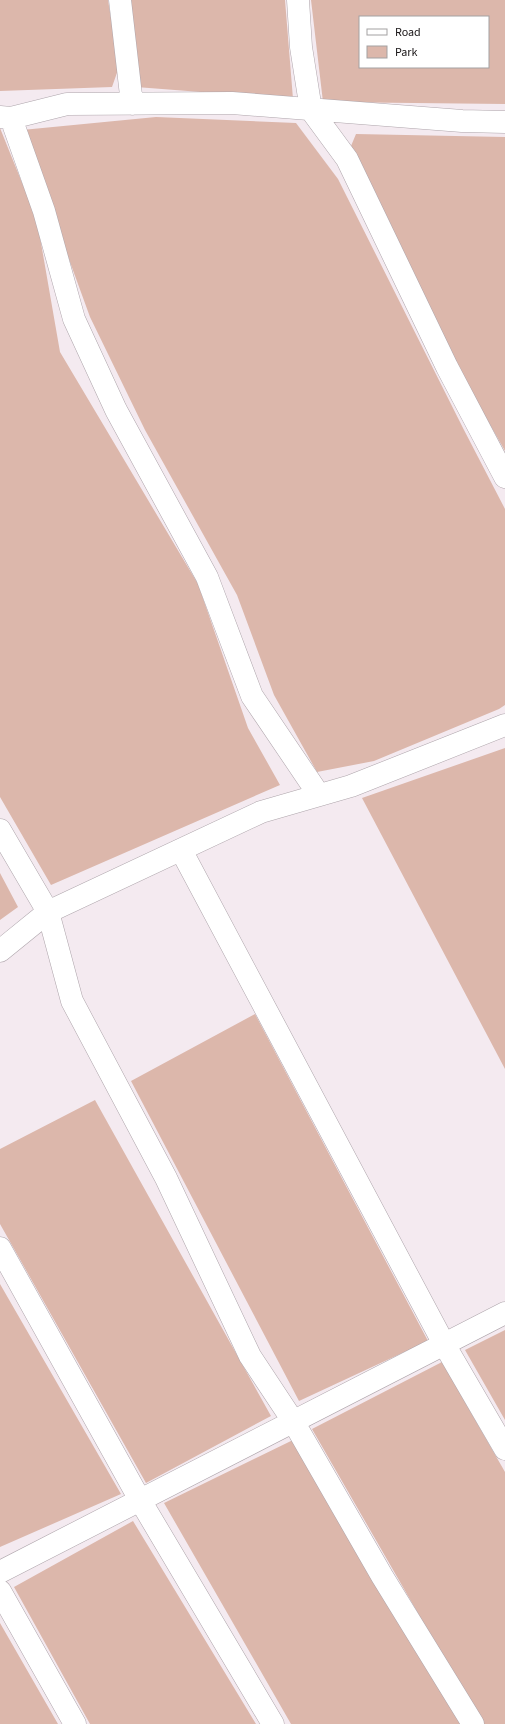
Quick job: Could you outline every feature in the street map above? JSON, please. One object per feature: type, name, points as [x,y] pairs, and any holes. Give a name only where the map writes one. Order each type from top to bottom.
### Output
[{"type":"lane","points":[[120,0],[132,104]]},
{"type":"lane","points":[[298,0],[301,47],[311,110],[347,159],[447,367],[505,477]]},
{"type":"lane","points":[[319,796],[252,696],[207,577],[116,410],[74,319],[44,211],[5,117],[68,104],[232,103],[462,121],[505,122]]},
{"type":"lane","points":[[0,951],[48,912],[261,812],[351,786],[505,725]]},
{"type":"lane","points":[[0,830],[48,912],[72,1001],[166,1178],[250,1356],[293,1421],[382,1576],[473,1724]]},
{"type":"lane","points":[[181,850],[444,1344],[505,1449]]},
{"type":"lane","points":[[0,1248],[140,1500],[273,1724]]},
{"type":"lane","points":[[0,1572],[505,1313]]},
{"type":"lane","points":[[0,1591],[75,1724]]},
{"type":"green space","points":[[0,0],[108,0],[119,67],[112,87],[0,91]]},
{"type":"green space","points":[[126,0],[285,0],[293,99],[136,87]]},
{"type":"green space","points":[[311,0],[505,0],[505,104],[323,102]]},
{"type":"green space","points":[[156,117],[296,123],[338,179],[505,509],[505,705],[499,709],[374,761],[317,772],[274,695],[237,595],[145,430],[90,317],[22,130]]},
{"type":"green space","points":[[0,128],[37,220],[60,352],[198,584],[248,728],[280,785],[51,885],[0,797]]},
{"type":"green space","points":[[356,134],[505,137],[505,451],[455,363],[351,146]]},
{"type":"green space","points":[[505,748],[505,1069],[362,798]]},
{"type":"green space","points":[[0,873],[18,907],[0,920]]},
{"type":"green space","points":[[255,1014],[428,1341],[299,1401],[131,1081]]},
{"type":"green space","points":[[95,1100],[271,1416],[146,1483],[0,1224],[0,1149]]},
{"type":"green space","points":[[0,1284],[121,1494],[0,1547]]},
{"type":"green space","points":[[505,1330],[505,1420],[465,1350]]},
{"type":"green space","points":[[442,1362],[505,1472],[505,1724],[484,1724],[461,1688],[312,1429]]},
{"type":"green space","points":[[293,1440],[467,1724],[291,1724],[164,1503]]},
{"type":"green space","points":[[133,1521],[256,1724],[90,1724],[14,1587]]},
{"type":"green space","points":[[0,1623],[58,1724],[0,1724]]}]
